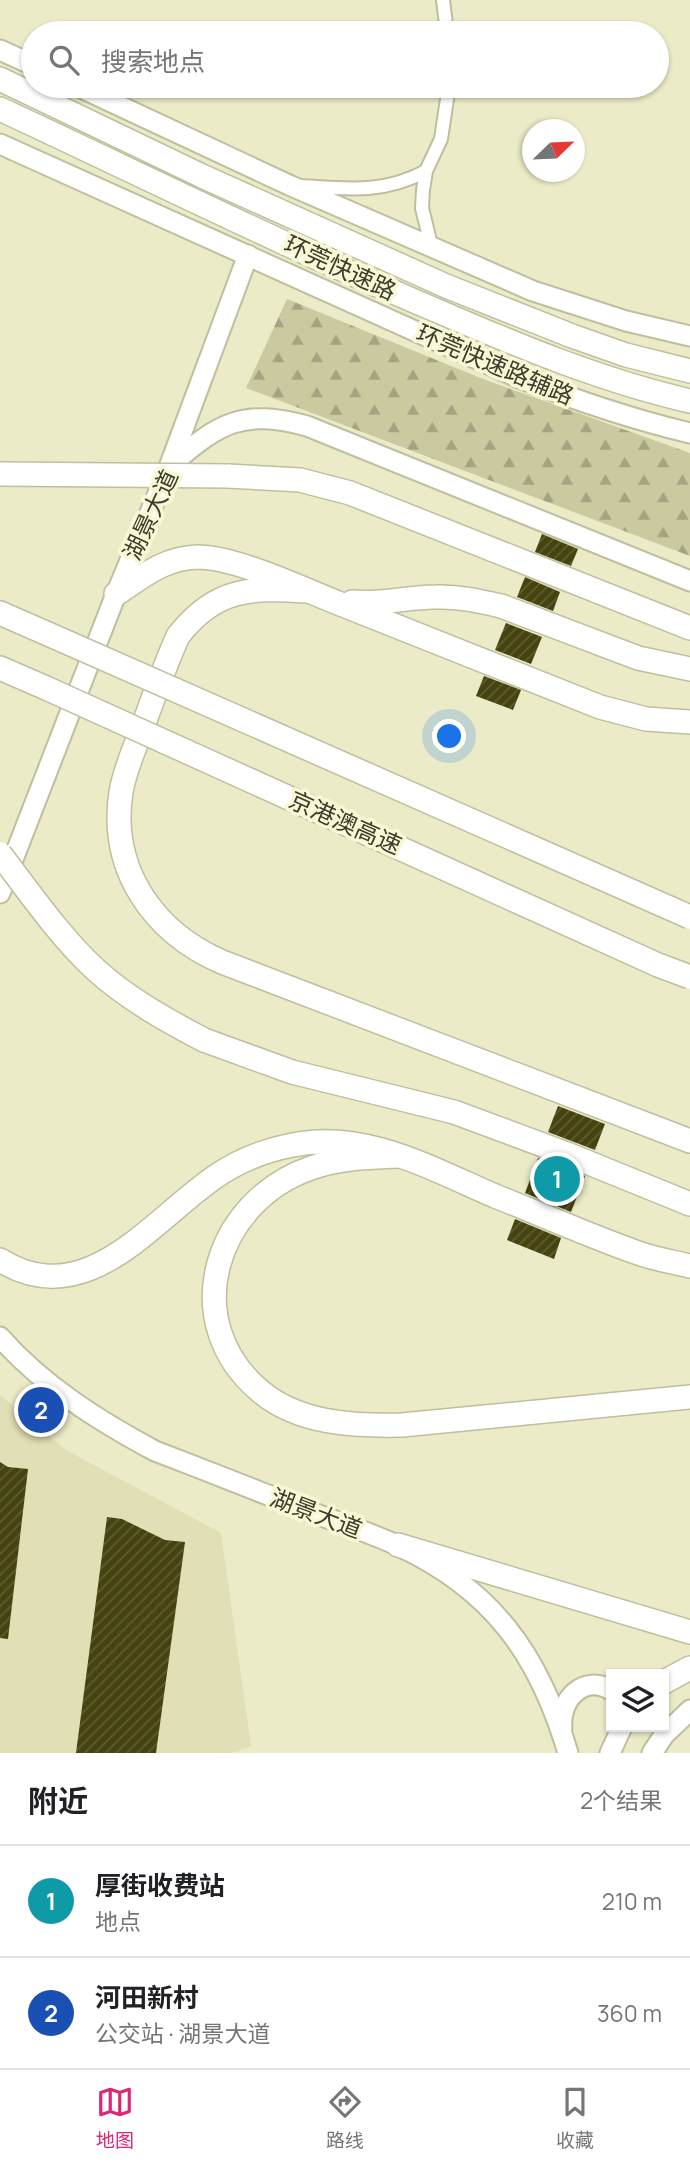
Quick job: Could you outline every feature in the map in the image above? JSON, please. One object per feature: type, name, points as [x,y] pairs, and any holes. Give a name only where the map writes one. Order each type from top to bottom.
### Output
[{"type":"highway","name":"环莞快速路","points":[[0,79],[21,89]]},
{"type":"highway","name":"环莞快速路","points":[[40,98],[202,176],[446,286],[604,347],[690,371]]},
{"type":"highway","name":"环莞快速路","points":[[0,109],[388,290],[552,359],[620,383],[690,401]]},
{"type":"highway","points":[[0,474],[228,476],[300,480],[350,493],[690,628]]},
{"type":"highway","points":[[116,594],[161,565],[180,558],[200,557],[243,567],[317,594],[600,707],[646,719],[690,722]]},
{"type":"highway","points":[[690,669],[638,658],[501,606],[483,602],[434,597],[385,603],[317,594],[247,590],[226,596],[209,605],[191,619],[178,636],[127,768],[119,815],[121,839],[135,884],[147,905],[180,940],[200,953],[690,1141]]},
{"type":"highway","points":[[0,613],[690,917]]},
{"type":"highway","name":"京港澳高速","points":[[0,668],[657,965],[690,977]]},
{"type":"highway","points":[[0,854],[95,969],[164,1020],[204,1040],[292,1072],[454,1112],[690,1204]]},
{"type":"highway","points":[[0,1260],[28,1274],[46,1276],[59,1276],[89,1268],[134,1244],[216,1176],[253,1157],[313,1141],[346,1142],[400,1156],[640,1254],[690,1266]]},
{"type":"highway","points":[[400,1156],[341,1161],[295,1174],[256,1200],[229,1235],[216,1275],[214,1299],[217,1325],[240,1371],[261,1392],[306,1415],[331,1422],[380,1426],[690,1397]]},
{"type":"highway","points":[[398,1545],[690,1632]]},
{"type":"highway","points":[[669,1679],[690,1668]]},
{"type":"main road","points":[[0,50],[21,60]]},
{"type":"main road","points":[[103,98],[289,185],[533,291],[626,321],[690,336]]},
{"type":"main road","name":"环莞快速路辅路","points":[[0,144],[519,378],[603,409],[690,433]]},
{"type":"main road","points":[[169,467],[247,256]]},
{"type":"main road","name":"湖景大道","points":[[0,893],[116,594],[169,467],[194,445],[225,424],[243,419],[263,418],[307,426],[690,581]]},
{"type":"main road","name":"湖景大道","points":[[0,1337],[33,1370],[61,1392],[119,1432],[143,1445],[398,1545],[441,1568],[499,1617],[523,1648],[542,1681],[568,1753]]},
{"type":"main road","points":[[562,1733],[564,1706],[578,1689],[590,1685],[606,1688]]},
{"type":"main road","points":[[652,1753],[671,1727],[690,1710]]},
{"type":"main road","points":[[610,1753],[620,1732]]},
{"type":"street","points":[[443,0],[446,21]]},
{"type":"street","points":[[431,245],[422,208],[426,171],[441,139],[447,98]]},
{"type":"street","points":[[289,185],[373,189],[408,181],[426,171]]},
{"type":"shaded area","points":[[0,1395],[66,1450],[221,1533],[251,1746],[232,1753],[0,1753]]},
{"type":"green space","points":[[287,299],[483,379],[690,453],[690,556],[246,388]]},
{"type":"building","points":[[542,534],[578,549],[571,566],[535,552]]},
{"type":"building","points":[[525,577],[560,592],[553,611],[517,597]]},
{"type":"building","points":[[506,623],[542,637],[531,664],[495,650]]},
{"type":"building","points":[[484,676],[521,690],[513,710],[476,696]]},
{"type":"building","points":[[558,1106],[605,1124],[595,1150],[548,1132]]},
{"type":"building","points":[[538,1158],[585,1176],[571,1212],[525,1193]]},
{"type":"building","points":[[515,1219],[561,1238],[554,1259],[507,1240]]},
{"type":"building","points":[[0,1462],[8,1467],[28,1469],[8,1639],[0,1638]]},
{"type":"building","points":[[107,1517],[122,1519],[165,1540],[185,1542],[156,1753],[76,1753]]},
{"type":"place","name":"厚街收费站","points":[[557,1179]]},
{"type":"place","name":"河田新村","points":[[41,1410]]}]
